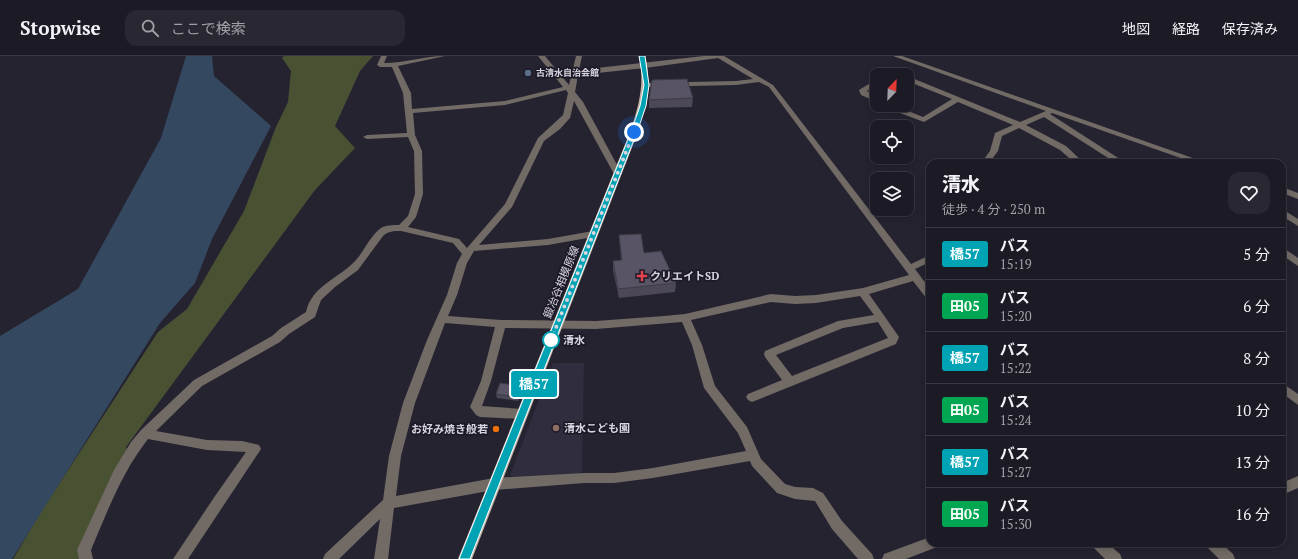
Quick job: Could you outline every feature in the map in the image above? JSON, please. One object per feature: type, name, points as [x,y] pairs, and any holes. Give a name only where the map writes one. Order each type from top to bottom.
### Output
[{"type":"main road","name":"鍛冶谷相模原線","points":[[464,559],[618,174],[643,106],[647,85],[642,56]]},
{"type":"street","points":[[384,56],[380,65],[394,65],[442,56]]},
{"type":"street","points":[[540,56],[571,89],[618,174]]},
{"type":"street","points":[[381,559],[396,456],[413,390],[452,295],[458,273],[469,251],[509,205],[541,140],[566,116],[574,73],[579,56]]},
{"type":"street","points":[[574,73],[719,56],[771,86],[788,110],[815,142],[872,221],[926,291]]},
{"type":"street","points":[[903,57],[1048,112],[1191,159]]},
{"type":"street","points":[[394,65],[407,93],[411,135],[418,151],[419,194],[412,217],[401,228]]},
{"type":"street","points":[[647,85],[736,83],[760,80]]},
{"type":"street","points":[[914,81],[1018,125],[1063,148],[1075,159]]},
{"type":"street","points":[[870,86],[863,90],[864,93],[870,96]]},
{"type":"street","points":[[410,112],[504,103],[571,89]]},
{"type":"street","points":[[904,112],[924,120],[957,99]]},
{"type":"street","points":[[988,159],[994,151],[998,135],[1048,112]]},
{"type":"street","points":[[1048,112],[1116,159]]},
{"type":"street","points":[[367,137],[411,135]]},
{"type":"street","points":[[1286,215],[1298,223]]},
{"type":"street","points":[[86,559],[84,550],[119,474],[139,440],[198,383],[276,339],[285,331],[311,314],[311,307],[321,293],[347,275],[360,262],[381,233],[391,228],[401,228],[456,241],[469,251],[562,241],[593,234]]},
{"type":"street","points":[[1286,253],[1298,263]]},
{"type":"street","points":[[441,319],[501,324],[596,325],[685,318],[771,298],[795,300],[816,299],[863,292],[912,272],[926,261]]},
{"type":"street","points":[[752,397],[892,341],[894,337],[863,292]]},
{"type":"street","points":[[685,318],[697,345],[710,388],[743,430],[753,455],[768,476],[781,489],[795,493],[812,494],[819,497],[837,526],[867,559]]},
{"type":"street","points":[[790,382],[769,354],[842,324],[880,318]]},
{"type":"street","points":[[501,324],[486,381],[476,407],[480,412],[522,414]]},
{"type":"street","points":[[1286,390],[1298,400]]},
{"type":"street","points":[[145,434],[207,445],[242,446],[255,449],[180,559]]},
{"type":"street","points":[[330,559],[388,503],[494,484],[584,478],[614,478],[653,473],[753,455]]},
{"type":"street","points":[[1286,487],[1298,482]]},
{"type":"street","points":[[889,559],[926,545]]},
{"type":"street","points":[[1102,547],[1115,559]]},
{"type":"street","points":[[1216,547],[1228,559]]},
{"type":"shaded area","name":"清水こども園","points":[[553,363],[584,363],[582,471],[577,475],[513,478],[510,475]]},
{"type":"green space","points":[[284,56],[373,56],[360,71],[335,126],[355,148],[315,190],[126,447],[128,453],[80,559],[13,559],[42,510],[158,332],[187,309],[244,211],[276,127],[288,102],[291,71],[282,58]]},
{"type":"water","points":[[186,56],[212,56],[214,76],[271,126],[212,239],[195,283],[160,323],[12,559],[0,559],[0,336],[78,289],[161,138]]},
{"type":"building","points":[[687,79],[693,98],[649,100],[652,80]]},
{"type":"building","points":[[641,234],[644,253],[661,251],[676,283],[618,289],[613,261],[622,260],[619,235]]},
{"type":"building","points":[[500,383],[521,386],[517,397],[496,394]]},
{"type":"bus line","name":"橋57","points":[[465,559],[634,132],[643,106],[647,85],[642,56]]},
{"type":"place","name":"古清水自治会館","points":[[528,73]]},
{"type":"place","name":"クリエイトSD","points":[[642,276]]},
{"type":"place","name":"清水","points":[[551,340]]},
{"type":"place","name":"清水こども園","points":[[556,428]]},
{"type":"place","name":"お好み焼き般若","points":[[496,429]]},
{"type":"route","points":[[551,340],[634,132]]}]
